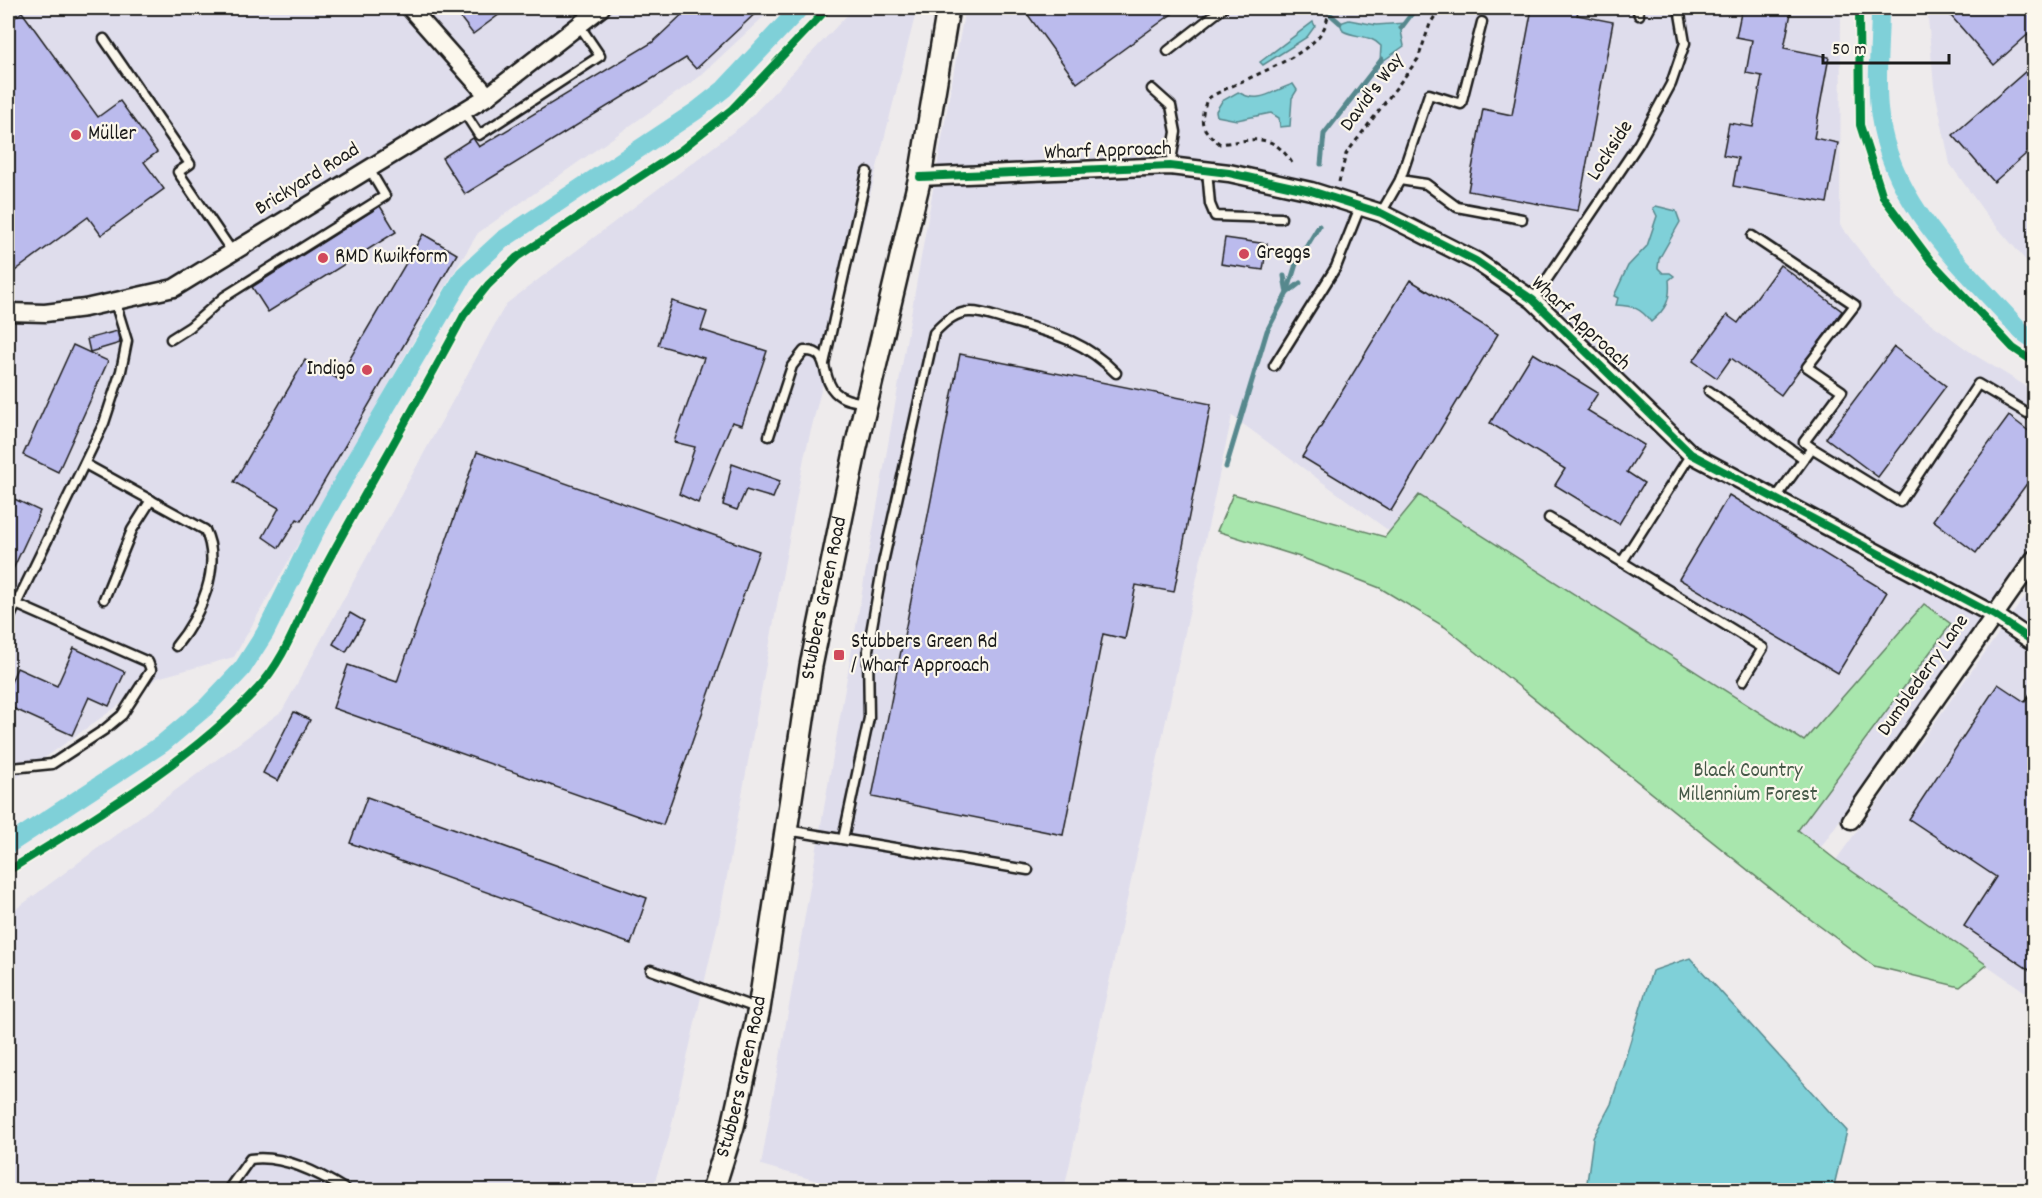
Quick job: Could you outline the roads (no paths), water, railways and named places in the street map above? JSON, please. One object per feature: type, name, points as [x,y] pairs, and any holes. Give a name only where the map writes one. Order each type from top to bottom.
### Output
[{"type":"street","points":[[410,8],[488,96]]},
{"type":"street","name":"Brickyard Road","points":[[8,312],[45,313],[115,302],[174,288],[464,112],[601,8]]},
{"type":"street","name":"Stubbers Green Road","points":[[712,1191],[733,1126],[759,1009],[811,666],[866,404],[920,177],[948,8]]},
{"type":"street","name":"Wharf Approach","points":[[920,177],[1170,166],[1262,180],[1381,213],[1476,261],[1533,300],[1691,454],[1994,615],[2034,642]]},
{"type":"street","name":"Dumblederry Lane","points":[[1851,820],[2034,559]]},
{"type":"lane","points":[[1168,51],[1223,8]]},
{"type":"lane","name":"Lockside","points":[[1533,300],[1639,143],[1671,84],[1685,43],[1679,8]]},
{"type":"lane","points":[[1381,213],[1400,180],[1429,94],[1461,104],[1482,22]]},
{"type":"lane","points":[[464,112],[479,135],[600,56],[578,25]]},
{"type":"lane","points":[[104,39],[190,164],[178,172],[233,253]]},
{"type":"lane","points":[[1152,89],[1171,106],[1176,132],[1170,166]]},
{"type":"lane","points":[[171,339],[190,327],[224,297],[385,196],[369,169]]},
{"type":"lane","points":[[1207,170],[1210,204],[1215,216],[1281,218]]},
{"type":"lane","points":[[824,364],[867,171]]},
{"type":"lane","points":[[1400,180],[1426,184],[1457,207],[1522,219]]},
{"type":"lane","points":[[1274,366],[1336,267],[1360,207]]},
{"type":"lane","points":[[1752,236],[1855,305],[1807,367],[1842,391],[1804,442],[1812,448],[1900,502],[1978,384],[2034,417]]},
{"type":"lane","points":[[8,621],[104,423],[122,371],[127,341],[115,302]]},
{"type":"lane","points":[[843,839],[870,718],[868,650],[883,563],[934,333],[941,325],[959,314],[981,313],[1064,336],[1105,361],[1116,373]]},
{"type":"lane","points":[[769,436],[795,360],[804,351],[819,353],[833,390],[847,400],[866,404]]},
{"type":"lane","points":[[1709,391],[1803,459]]},
{"type":"lane","points":[[1775,499],[1812,448]]},
{"type":"lane","points":[[1622,562],[1691,454]]},
{"type":"lane","points":[[85,464],[205,530],[212,544],[209,582],[190,629],[176,646]]},
{"type":"lane","points":[[104,599],[132,530],[152,500]]},
{"type":"lane","points":[[1549,518],[1763,648],[1743,681]]},
{"type":"lane","points":[[8,762],[12,768],[52,764],[122,715],[152,670],[148,662],[16,604]]},
{"type":"lane","points":[[786,830],[1028,870]]},
{"type":"lane","points":[[651,970],[759,1009]]},
{"type":"lane","points":[[228,1191],[250,1159],[266,1157],[328,1179],[346,1191]]},
{"type":"water","points":[[1349,20],[1376,25],[1405,23],[1401,31],[1404,46],[1380,63],[1381,46],[1377,42],[1343,31],[1340,23]]},
{"type":"water","points":[[1313,22],[1315,26],[1307,37],[1263,65],[1260,62]]},
{"type":"water","points":[[1293,84],[1297,90],[1292,98],[1290,126],[1280,127],[1279,118],[1271,113],[1237,120],[1217,116],[1216,111],[1222,101],[1238,92],[1253,97],[1266,96]]},
{"type":"water","points":[[1656,206],[1676,211],[1680,222],[1659,259],[1658,268],[1663,273],[1670,273],[1674,276],[1669,280],[1668,299],[1664,308],[1651,322],[1636,309],[1616,305],[1618,298],[1614,296],[1628,266],[1647,246],[1657,216],[1653,208]]},
{"type":"water","points":[[1690,958],[1847,1131],[1833,1190],[1586,1190],[1593,1138],[1611,1104],[1652,971]]},
{"type":"waterway","points":[[8,845],[162,744],[206,707],[242,669],[265,633],[316,530],[358,455],[464,275],[502,240],[696,111],[724,89],[800,8]]},
{"type":"waterway","points":[[1401,28],[1416,8]]},
{"type":"waterway","points":[[1880,8],[1878,78],[1880,117],[1887,149],[1900,179],[1915,207],[1934,234],[2021,331],[2034,340]]},
{"type":"waterway","points":[[1331,15],[1340,23]]},
{"type":"waterway","points":[[1321,164],[1324,134],[1382,59]]},
{"type":"waterway","points":[[1226,467],[1267,331],[1287,293],[1296,264],[1319,226]]},
{"type":"waterway","points":[[1284,276],[1287,293],[1300,283]]},
{"type":"place","name":"Müller","points":[[76,135]]},
{"type":"place","name":"Greggs","points":[[1244,254]]},
{"type":"place","name":"RMD Kwikform","points":[[323,258]]},
{"type":"place","name":"Indigo","points":[[367,370]]},
{"type":"place","name":"Stubbers Green Rd / Wharf Approach","points":[[839,655]]},
{"type":"park label","name":"Black Country Millennium Forest","points":[[1748,784]]}]
